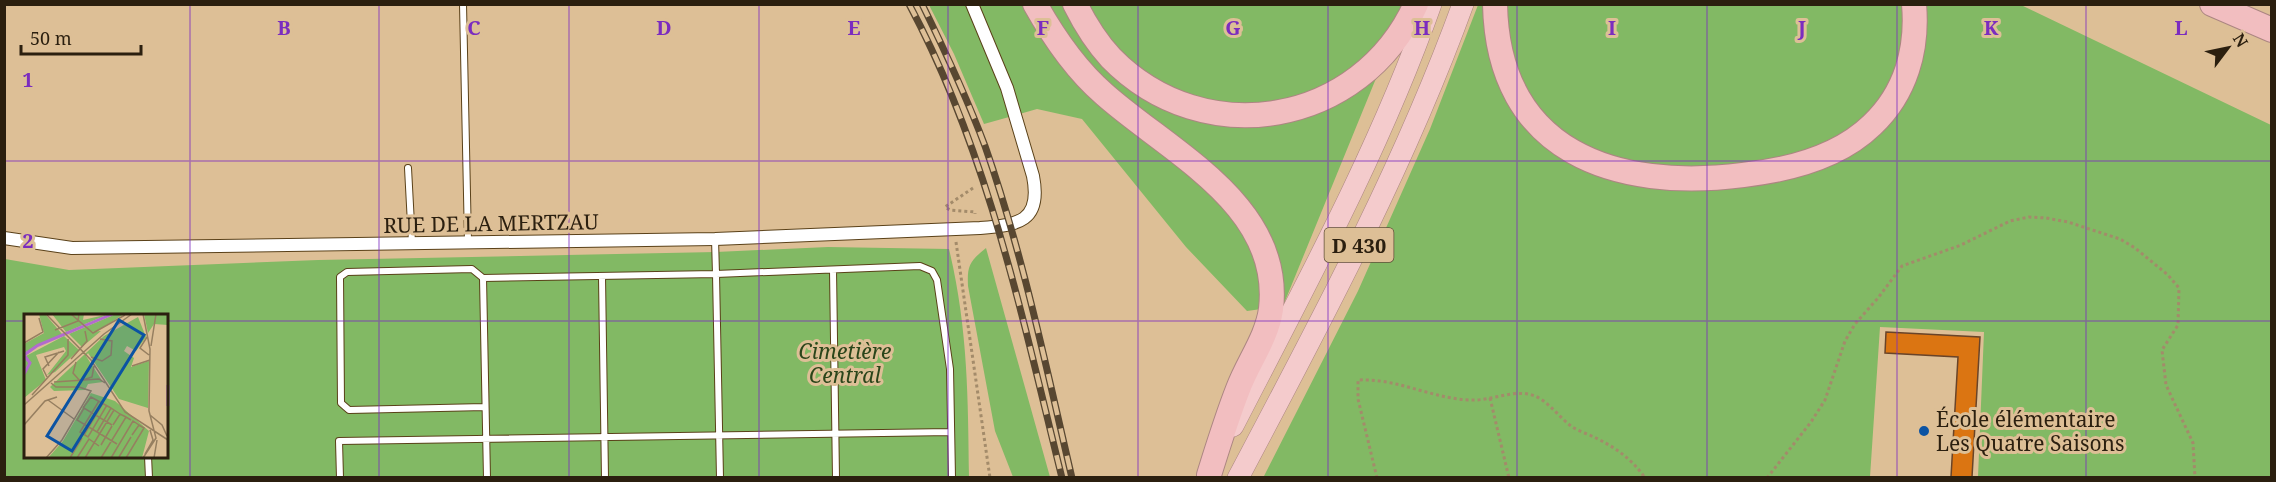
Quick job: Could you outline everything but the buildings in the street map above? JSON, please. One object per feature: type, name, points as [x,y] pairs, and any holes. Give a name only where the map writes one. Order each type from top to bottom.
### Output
[{"type":"highway","points":[[1035,4],[1053,36],[1076,66],[1104,94],[1192,162],[1222,189],[1241,210],[1256,234],[1265,258],[1271,284],[1269,322],[1238,388],[1208,476]]},
{"type":"highway","points":[[1075,4],[1097,42],[1112,58],[1148,87],[1193,108],[1241,116],[1281,113],[1321,100],[1339,91],[1360,77],[1389,49],[1402,33],[1416,4]]},
{"type":"highway","name":"D 430","points":[[1208,476],[1360,174],[1392,104],[1431,4]]},
{"type":"highway","name":"D 430","points":[[1238,477],[1351,262],[1417,119],[1463,4]]},
{"type":"highway","points":[[1496,4],[1499,42],[1507,70],[1523,105],[1548,134],[1578,156],[1616,170],[1670,178],[1709,179],[1756,174],[1803,163],[1842,146],[1873,124],[1897,92],[1907,69],[1914,45],[1914,4]]},
{"type":"highway","points":[[2212,4],[2271,30]]},
{"type":"street","name":"RUE DE LA MERTZAU","points":[[4,238],[72,248],[715,239],[1005,226],[1023,219],[1033,208],[1036,189],[1007,88],[972,4]]},
{"type":"lane","points":[[463,4],[468,242]]},
{"type":"lane","points":[[408,168],[412,243]]},
{"type":"lane","points":[[715,239],[720,477]]},
{"type":"lane","points":[[485,407],[349,410],[341,403],[340,277],[347,272],[472,269],[483,278],[716,274],[920,266],[932,271],[937,280],[950,369],[952,477]]},
{"type":"lane","points":[[833,270],[836,477]]},
{"type":"lane","points":[[602,277],[605,477]]},
{"type":"lane","points":[[483,278],[487,477]]},
{"type":"lane","points":[[340,477],[339,441],[951,432]]},
{"type":"lane","points":[[148,458],[149,477]]},
{"type":"path","points":[[973,188],[945,207],[950,210],[975,212],[978,228]]},
{"type":"path","points":[[1767,477],[1811,422],[1825,400],[1845,341],[1855,324],[1902,266],[1961,245],[2010,221],[2029,217],[2068,222],[2120,239],[2168,275],[2179,288],[2178,325],[2162,350],[2166,385],[2193,443],[2195,477]]},
{"type":"path","points":[[954,229],[990,477]]},
{"type":"path","points":[[1377,477],[1358,399],[1359,380],[1372,379],[1405,385],[1445,398],[1473,400],[1517,393],[1535,396],[1572,426],[1617,449],[1634,462],[1645,477]]},
{"type":"path","points":[[1490,398],[1509,477]]},
{"type":"green space","points":[[929,5],[1406,5],[1283,306],[1247,311],[1186,247],[1082,119],[1037,109],[984,124],[954,54]]},
{"type":"green space","points":[[1478,5],[2021,5],[2271,125],[2271,477],[1978,477],[1984,332],[1880,327],[1870,477],[1263,478],[1358,291],[1430,129]]},
{"type":"green space","name":"Cimetière Central","points":[[828,247],[949,249],[963,335],[969,477],[5,477],[5,259],[69,270],[318,260],[716,252]]},
{"type":"green space","points":[[986,248],[1050,477],[1013,477],[995,431],[968,286],[971,264],[976,256]]},
{"type":"railway","points":[[909,4],[937,60],[982,176],[1017,296],[1062,478]]},
{"type":"railway","points":[[922,4],[971,110],[999,187],[1033,311],[1072,478]]},
{"type":"place","name":"École élémentaire Les Quatre Saisons","points":[[1924,431]]}]
